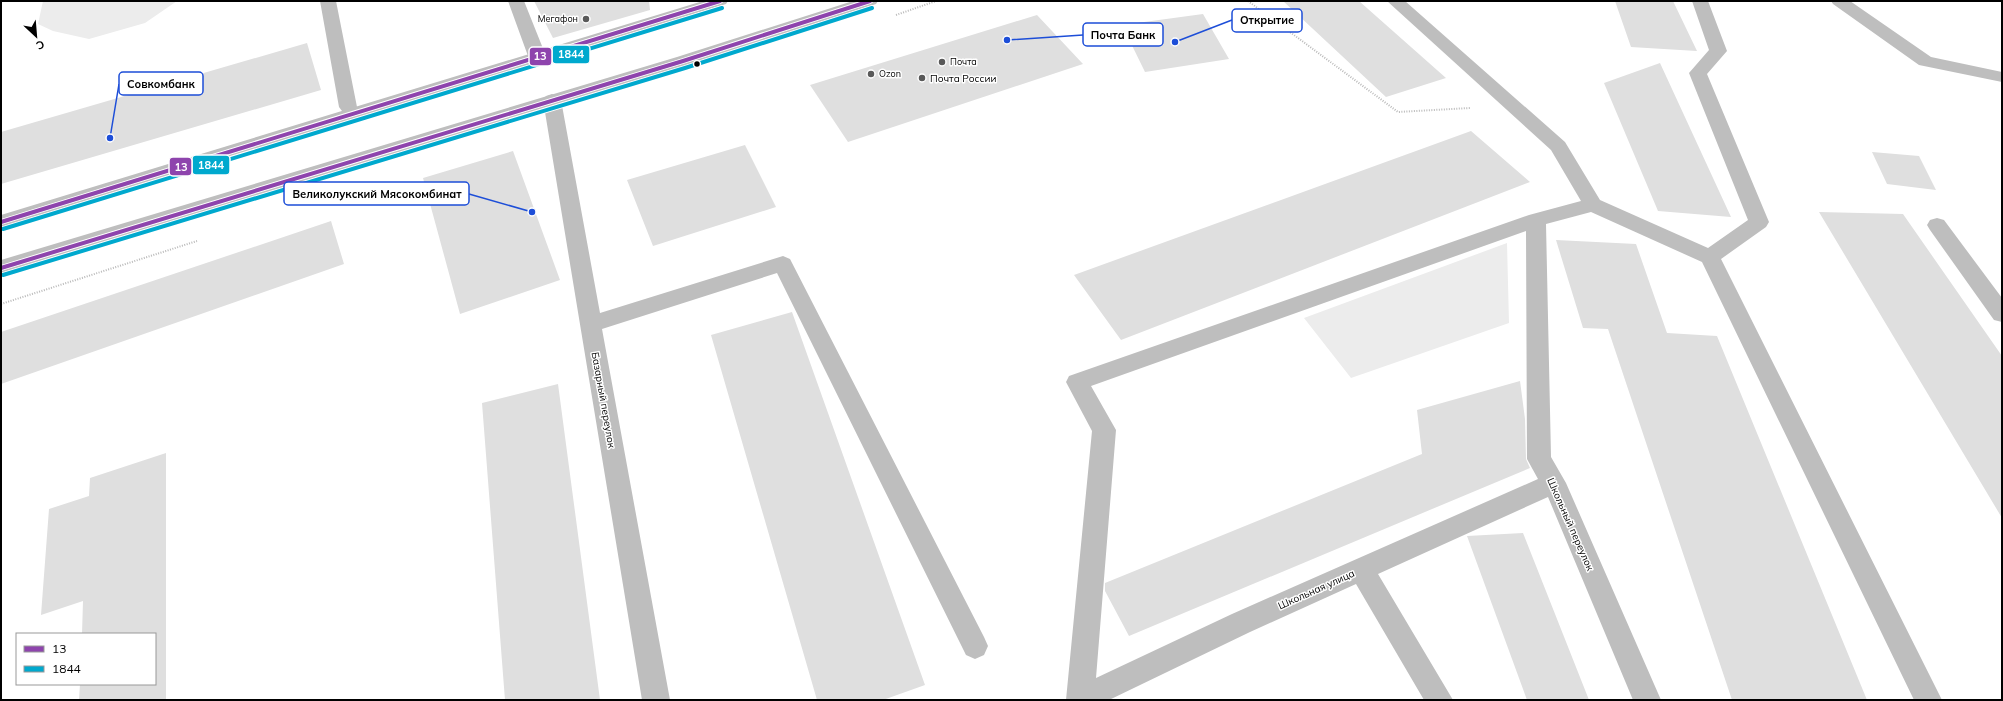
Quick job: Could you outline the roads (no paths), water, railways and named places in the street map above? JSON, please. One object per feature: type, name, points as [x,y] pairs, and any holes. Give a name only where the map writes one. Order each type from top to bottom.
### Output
[{"type":"main road","points":[[328,1],[348,107]]},
{"type":"main road","points":[[516,1],[537,56]]},
{"type":"main road","points":[[1,222],[720,1]]},
{"type":"main road","points":[[1,268],[683,61],[870,1]]},
{"type":"main road","points":[[1395,1],[1558,146],[1593,205],[1710,257],[1928,700]]},
{"type":"main road","points":[[1700,1],[1718,51],[1698,73],[1759,222],[1710,257]]},
{"type":"main road","points":[[1838,1],[1926,61],[2002,77]]},
{"type":"main road","name":"Базарный переулок","points":[[552,100],[656,700]]},
{"type":"main road","points":[[1080,700],[1104,430],[1077,382],[1536,220],[1593,205]]},
{"type":"main road","name":"Школьный переулок","points":[[1536,220],[1539,459],[1554,483],[1647,700]]},
{"type":"main road","points":[[1937,224],[2002,314]]},
{"type":"main road","points":[[591,324],[783,264],[975,646]]},
{"type":"main road","name":"Школьная улица","points":[[1080,700],[1241,623],[1554,483]]},
{"type":"main road","points":[[1361,569],[1439,700]]},
{"type":"place","name":"Мегафон","points":[[586,19]]},
{"type":"place","name":"Почта Банк","points":[[1007,40]]},
{"type":"place","name":"Открытие","points":[[1175,42]]},
{"type":"place","name":"Почта","points":[[942,62]]},
{"type":"place","name":"Ozon","points":[[871,74]]},
{"type":"place","name":"Почта России","points":[[922,78]]},
{"type":"place","name":"Совкомбанк","points":[[110,138]]},
{"type":"place","name":"Великолукский Мясокомбинат","points":[[532,212]]}]
